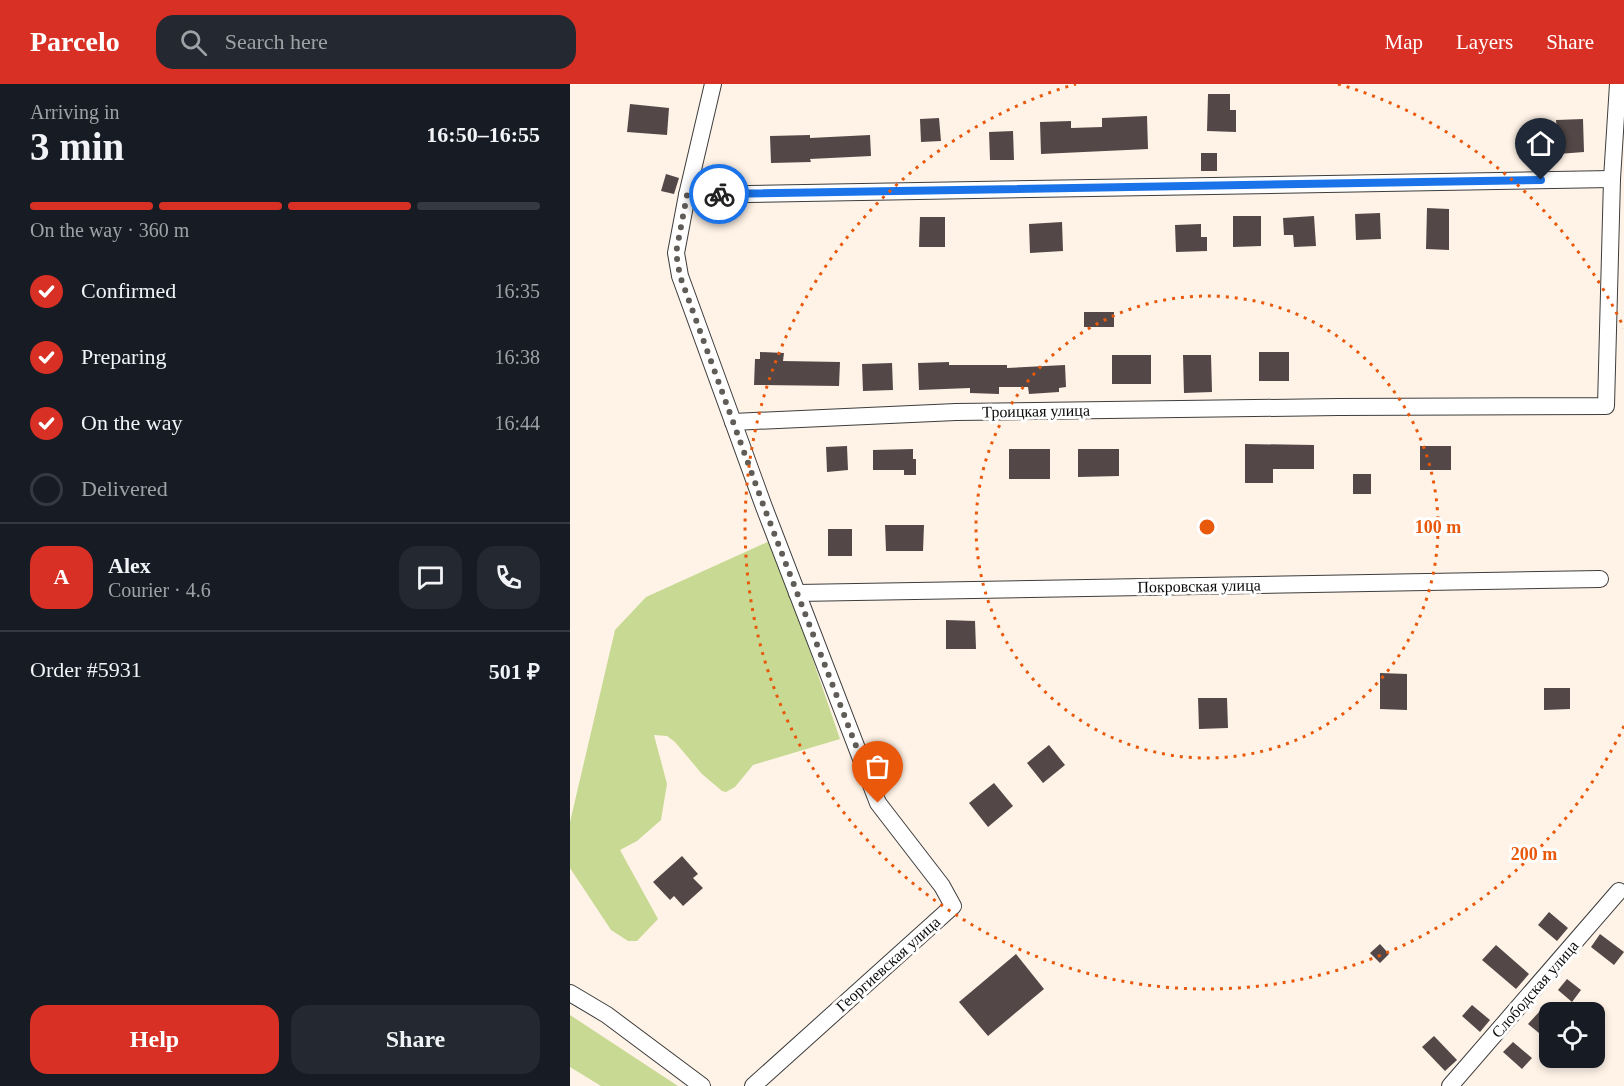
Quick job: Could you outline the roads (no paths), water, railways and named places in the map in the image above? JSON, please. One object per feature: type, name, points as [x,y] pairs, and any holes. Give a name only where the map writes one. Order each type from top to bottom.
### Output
[{"type":"street","name":"Георгиевская улица","points":[[713,84],[676,253],[680,276],[764,507],[878,803],[942,886],[953,906],[753,1086]]},
{"type":"street","points":[[687,195],[1612,179],[1618,84]]},
{"type":"street","name":"Троицкая улица","points":[[734,422],[956,412],[1338,406],[1606,406],[1612,179]]},
{"type":"street","name":"Покровская улица","points":[[797,593],[1600,579]]},
{"type":"street","name":"Слободская улица","points":[[1450,1086],[1619,891]]},
{"type":"street","points":[[570,993],[607,1015],[702,1086]]}]
